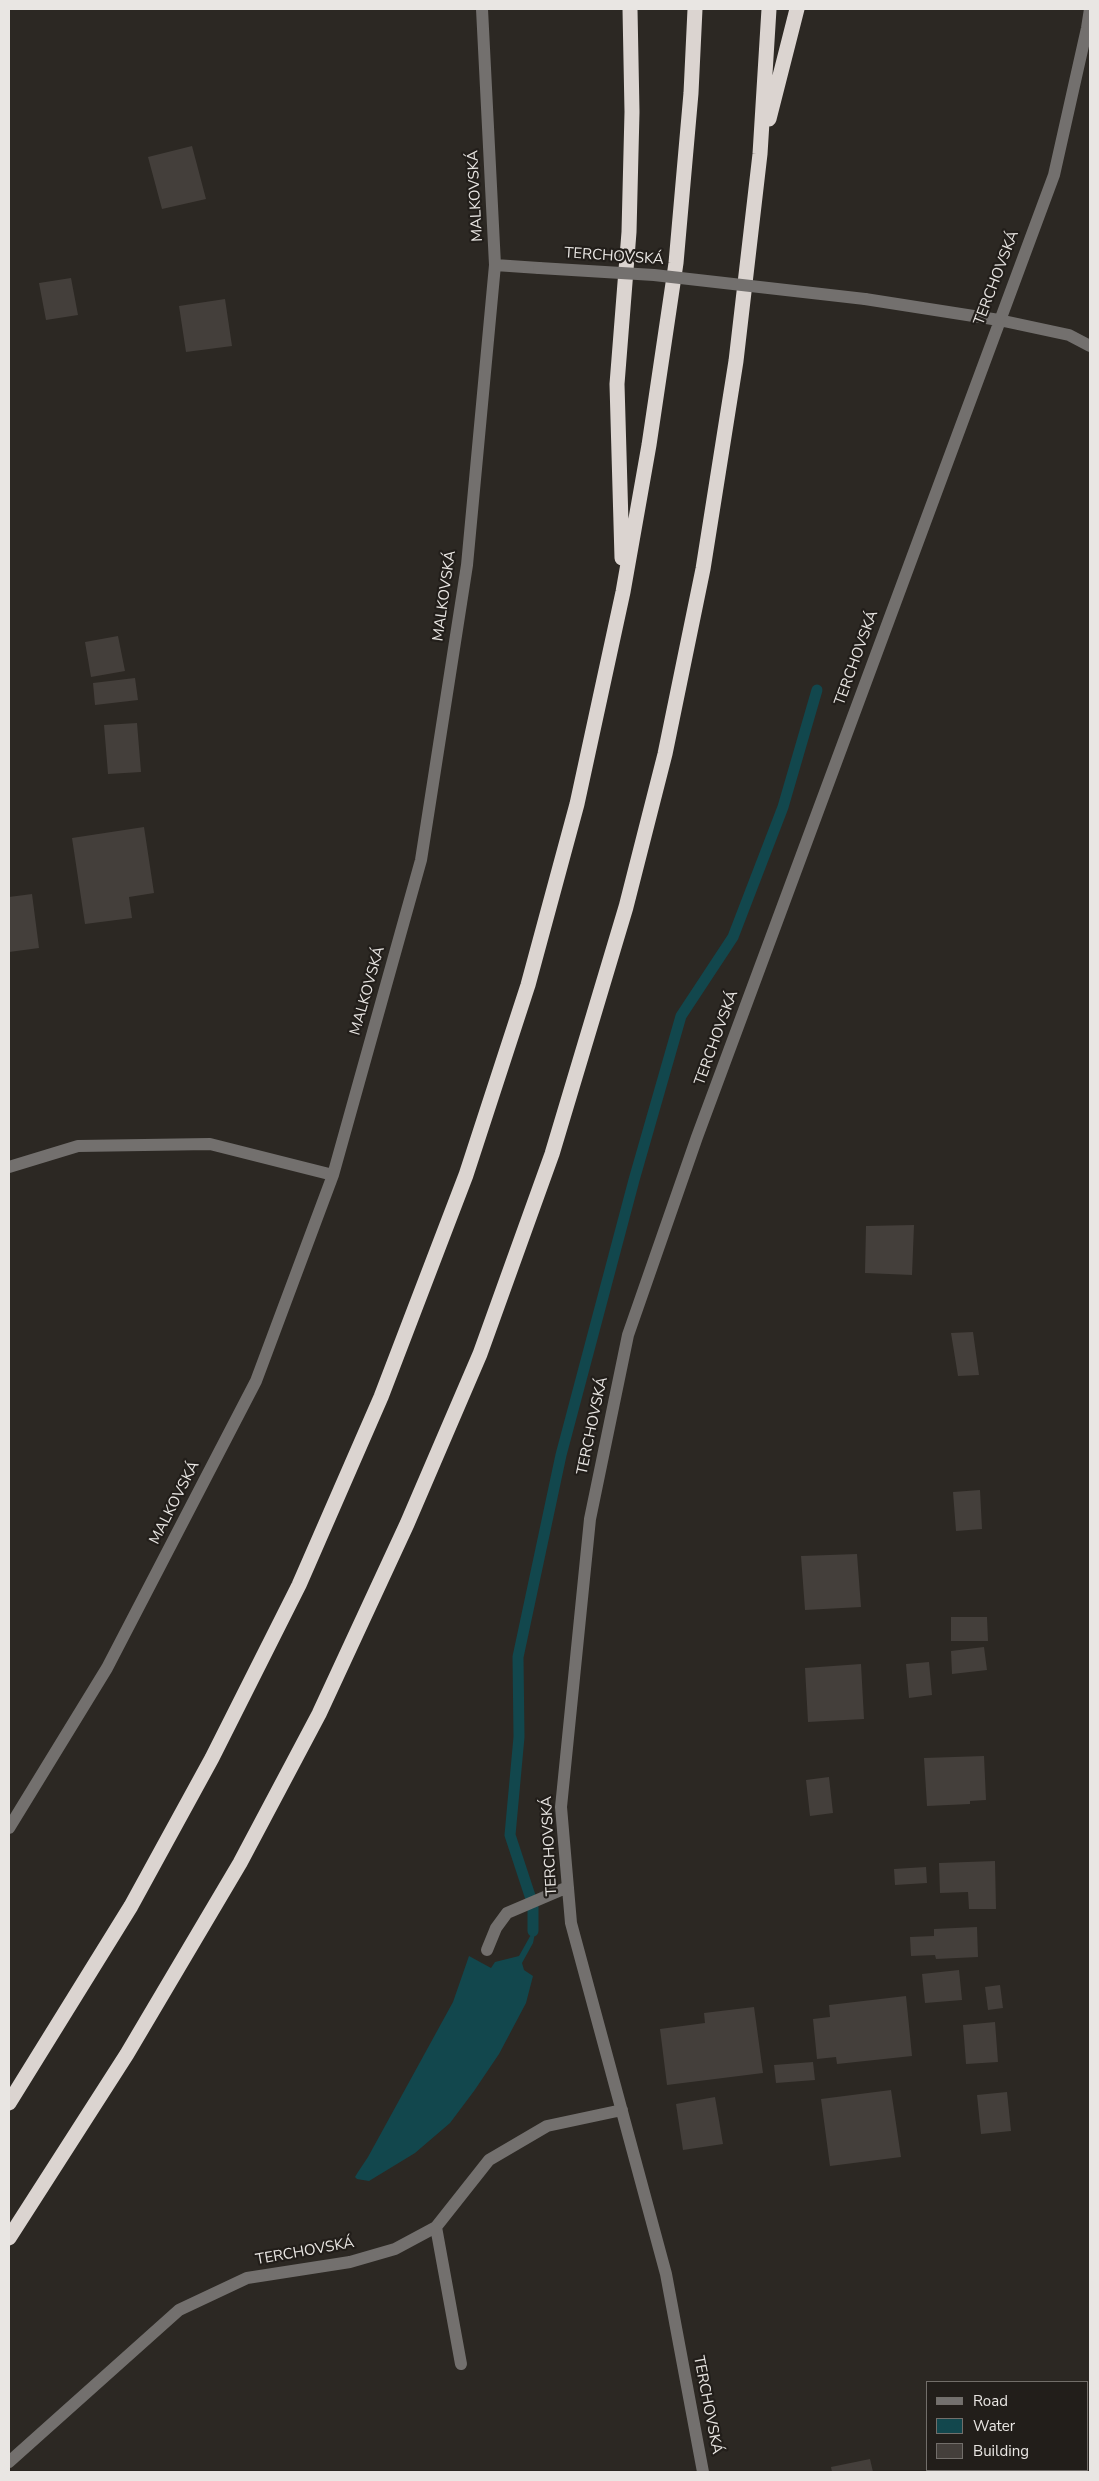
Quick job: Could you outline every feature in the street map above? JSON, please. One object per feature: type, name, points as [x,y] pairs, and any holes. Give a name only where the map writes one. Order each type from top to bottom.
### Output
[{"type":"highway","points":[[624,592],[618,384],[629,232],[632,112],[630,9]]},
{"type":"highway","points":[[9,2103],[131,1906],[212,1758],[299,1585],[381,1397],[466,1175],[528,985],[577,804],[624,592],[649,445],[676,263],[691,93],[695,9]]},
{"type":"highway","points":[[9,2238],[128,2054],[240,1863],[314,1723],[407,1524],[490,1327],[552,1154],[626,907],[665,754],[703,569],[732,390],[760,154],[769,9]]},
{"type":"highway","points":[[760,154],[797,9]]},
{"type":"street","name":"MALKOVSKÁ","points":[[9,1828],[107,1668],[256,1381],[333,1175],[421,860],[467,564],[495,265],[482,9]]},
{"type":"street","name":"TERCHOVSKÁ","points":[[703,2472],[666,2274],[571,1923],[561,1807],[590,1520],[628,1335],[701,1128],[1054,175],[1090,9]]},
{"type":"street","name":"TERCHOVSKÁ","points":[[495,265],[654,276],[865,299],[999,320],[1069,335],[1090,346]]},
{"type":"street","points":[[9,1167],[78,1146],[210,1144],[333,1175]]},
{"type":"street","points":[[488,1950],[496,1928],[507,1913],[568,1887]]},
{"type":"street","name":"TERCHOVSKÁ","points":[[9,2462],[179,2310],[247,2278],[350,2262],[395,2249],[436,2227],[489,2160],[547,2126],[622,2110]]},
{"type":"street","points":[[436,2227],[461,2364]]},
{"type":"water","points":[[533,1931],[535,1933],[533,1943],[522,1963],[524,1970],[533,1976],[526,2003],[499,2054],[474,2091],[450,2123],[415,2153],[369,2181],[357,2179],[355,2177],[368,2157],[453,2002],[469,1956],[491,1968],[495,1962],[519,1956]]},
{"type":"building","points":[[192,146],[206,199],[162,209],[148,157]]},
{"type":"building","points":[[71,278],[78,315],[46,320],[39,283]]},
{"type":"building","points":[[225,299],[232,346],[186,352],[179,306]]},
{"type":"building","points":[[118,636],[125,671],[91,677],[85,642]]},
{"type":"building","points":[[135,678],[138,700],[95,705],[93,683]]},
{"type":"building","points":[[137,723],[141,772],[108,774],[104,725]]},
{"type":"building","points":[[144,827],[154,893],[129,897],[132,918],[85,924],[72,838]]},
{"type":"building","points":[[32,894],[39,948],[9,952],[9,897]]},
{"type":"building","points":[[914,1225],[912,1275],[865,1273],[866,1226]]},
{"type":"building","points":[[973,1332],[979,1375],[958,1376],[951,1333]]},
{"type":"building","points":[[980,1490],[982,1529],[956,1531],[953,1492]]},
{"type":"building","points":[[857,1554],[861,1607],[805,1610],[801,1556]]},
{"type":"building","points":[[951,1617],[987,1617],[988,1641],[951,1641]]},
{"type":"building","points":[[984,1647],[987,1670],[952,1674],[951,1651]]},
{"type":"building","points":[[929,1662],[932,1695],[909,1698],[906,1664]]},
{"type":"building","points":[[861,1664],[864,1719],[808,1722],[805,1668]]},
{"type":"building","points":[[984,1756],[986,1800],[970,1801],[970,1804],[927,1806],[924,1758]]},
{"type":"building","points":[[829,1777],[833,1813],[810,1816],[806,1780]]},
{"type":"building","points":[[995,1861],[996,1909],[969,1909],[968,1892],[940,1893],[939,1863]]},
{"type":"building","points":[[926,1867],[927,1883],[895,1885],[894,1869]]},
{"type":"building","points":[[977,1927],[978,1957],[936,1959],[935,1955],[911,1956],[910,1937],[934,1936],[934,1929]]},
{"type":"building","points":[[959,1970],[962,2000],[925,2003],[922,1974]]},
{"type":"building","points":[[1000,1985],[1003,2008],[988,2010],[985,1987]]},
{"type":"building","points":[[906,1996],[912,2056],[837,2064],[836,2057],[817,2059],[813,2019],[830,2017],[829,2005]]},
{"type":"building","points":[[754,2007],[763,2073],[667,2085],[660,2029],[705,2023],[704,2013]]},
{"type":"building","points":[[995,2022],[998,2062],[966,2064],[963,2025]]},
{"type":"building","points":[[813,2062],[815,2080],[776,2083],[774,2065]]},
{"type":"building","points":[[891,2090],[901,2157],[830,2166],[821,2099]]},
{"type":"building","points":[[1007,2092],[1011,2131],[981,2134],[977,2095]]},
{"type":"building","points":[[715,2097],[723,2144],[683,2150],[676,2104]]},
{"type":"building","points":[[870,2459],[873,2472],[832,2472],[831,2467]]},
{"type":"waterway","points":[[533,1931],[533,1905],[510,1835],[519,1737],[518,1657],[561,1455],[634,1180],[681,1016],[733,937],[783,807],[817,690]]}]
